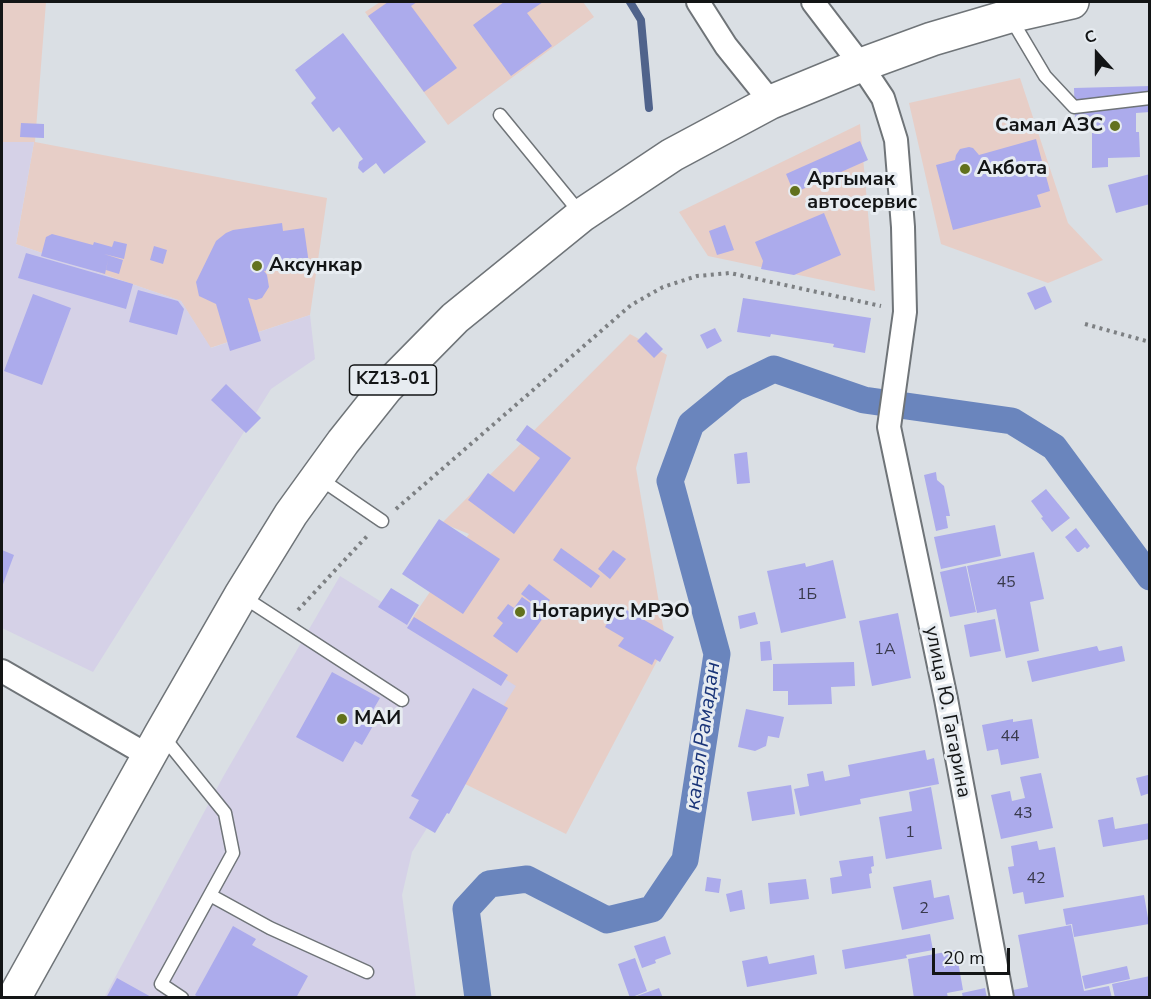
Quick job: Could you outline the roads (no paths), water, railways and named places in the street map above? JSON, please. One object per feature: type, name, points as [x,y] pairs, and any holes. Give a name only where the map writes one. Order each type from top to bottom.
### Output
[{"type":"highway","name":"KZ13-01","points":[[14,998],[155,745],[241,595],[291,514],[343,442],[386,388],[455,318],[582,214],[672,155],[771,102],[1008,9],[1072,2]]},
{"type":"street","points":[[698,2],[726,46],[771,102]]},
{"type":"street","points":[[813,2],[861,65]]},
{"type":"street","name":"улица Ю. Гагарина","points":[[861,65],[883,98],[896,140],[903,226],[905,312],[889,427],[946,699],[1002,998]]},
{"type":"street","points":[[2,671],[155,745]]},
{"type":"lane","points":[[1008,9],[1045,76],[1074,107],[1149,98]]},
{"type":"lane","points":[[500,115],[582,214]]},
{"type":"lane","points":[[318,477],[382,521]]},
{"type":"lane","points":[[241,595],[402,700]]},
{"type":"lane","points":[[155,745],[225,813],[233,853],[161,984],[182,998]]},
{"type":"lane","points":[[210,895],[270,927],[367,972]]},
{"type":"waterway","points":[[630,2],[641,20],[649,108]]},
{"type":"waterway","name":"канал Рамадан","points":[[478,998],[466,909],[489,884],[527,879],[607,920],[652,909],[685,860],[717,654],[670,481],[691,424],[735,388],[774,369],[864,400],[1012,421],[1054,447],[1150,577]]},
{"type":"place","name":"Самал АЗС","points":[[1115,126]]},
{"type":"place","name":"Акбота","points":[[965,169]]},
{"type":"place","name":"Аргымак автосервис","points":[[795,191]]},
{"type":"place","name":"Аксункар","points":[[257,266]]},
{"type":"place","name":"Нотариус МРЭО","points":[[520,612]]},
{"type":"place","name":"МАИ","points":[[342,719]]}]
